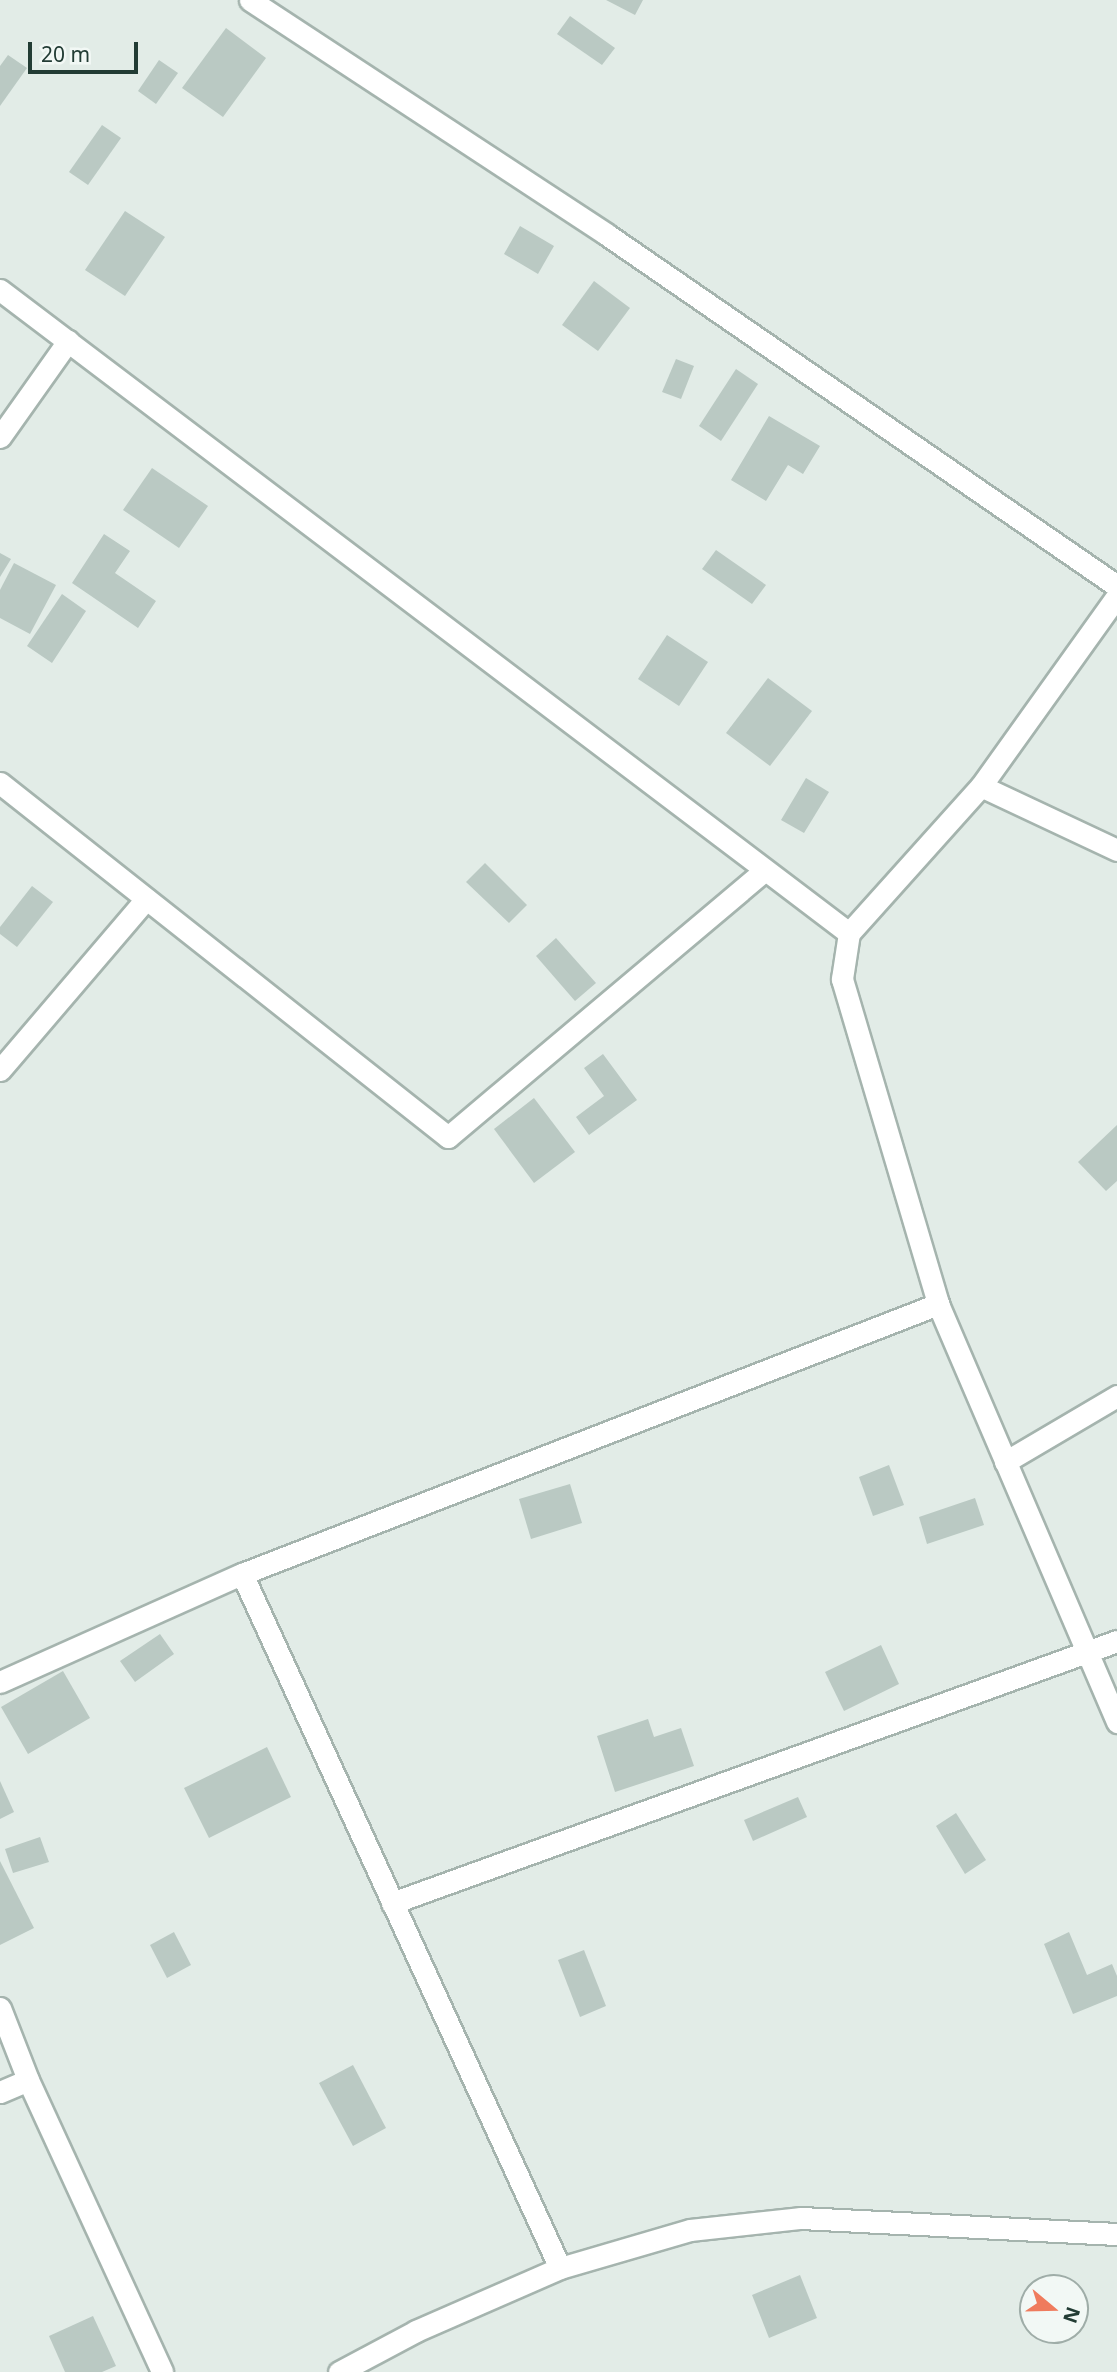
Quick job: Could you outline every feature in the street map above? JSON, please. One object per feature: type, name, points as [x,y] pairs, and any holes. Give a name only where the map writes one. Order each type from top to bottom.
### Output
[{"type":"street","points":[[250,0],[606,234],[1117,586]]},
{"type":"street","points":[[0,290],[849,933]]},
{"type":"street","points":[[0,437],[68,341]]},
{"type":"street","points":[[1117,596],[981,786],[849,933],[842,979],[938,1304],[1117,1723]]},
{"type":"street","points":[[0,783],[448,1137],[765,870]]},
{"type":"street","points":[[981,786],[1117,850]]},
{"type":"street","points":[[0,1070],[146,899]]},
{"type":"street","points":[[0,1682],[242,1574],[938,1304]]},
{"type":"street","points":[[1005,1462],[1117,1396]]},
{"type":"street","points":[[242,1574],[560,2268]]},
{"type":"street","points":[[393,1903],[1117,1640]]},
{"type":"street","points":[[0,2008],[28,2080],[162,2372]]},
{"type":"street","points":[[0,2092],[28,2080]]},
{"type":"street","points":[[339,2372],[416,2330],[560,2268],[690,2230],[801,2218],[1117,2234]]},
{"type":"building","points":[[606,0],[643,0],[635,15]]},
{"type":"building","points":[[570,16],[615,48],[602,65],[557,34]]},
{"type":"building","points":[[226,28],[266,58],[223,117],[182,88]]},
{"type":"building","points":[[8,55],[27,68],[0,106],[0,66]]},
{"type":"building","points":[[159,60],[178,73],[156,104],[138,91]]},
{"type":"building","points":[[102,125],[121,138],[88,185],[69,172]]},
{"type":"building","points":[[125,211],[165,237],[125,296],[85,270]]},
{"type":"building","points":[[520,226],[554,246],[538,274],[504,254]]},
{"type":"building","points":[[594,281],[630,308],[598,351],[562,325]]},
{"type":"building","points":[[676,359],[694,366],[681,399],[662,392]]},
{"type":"building","points":[[736,369],[758,384],[721,441],[699,426]]},
{"type":"building","points":[[769,416],[820,446],[803,474],[788,465],[766,501],[731,480]]},
{"type":"building","points":[[152,468],[208,506],[179,548],[123,510]]},
{"type":"building","points":[[104,534],[130,551],[115,573],[156,601],[138,628],[72,583]]},
{"type":"building","points":[[716,550],[766,585],[752,604],[702,569]]},
{"type":"building","points":[[0,553],[11,559],[0,577]]},
{"type":"building","points":[[14,563],[56,585],[30,634],[0,618],[0,590]]},
{"type":"building","points":[[62,594],[86,611],[52,663],[27,646]]},
{"type":"building","points":[[667,635],[708,662],[679,706],[638,679]]},
{"type":"building","points":[[768,678],[812,711],[770,766],[726,733]]},
{"type":"building","points":[[806,778],[829,792],[804,833],[781,820]]},
{"type":"building","points":[[485,863],[527,905],[509,923],[466,882]]},
{"type":"building","points":[[32,886],[53,902],[17,947],[0,934],[0,927]]},
{"type":"building","points":[[556,938],[596,983],[575,1001],[536,956]]},
{"type":"building","points":[[603,1054],[637,1100],[589,1135],[576,1117],[604,1096],[584,1068]]},
{"type":"building","points":[[534,1098],[575,1152],[534,1183],[494,1129]]},
{"type":"building","points":[[1117,1125],[1117,1181],[1106,1191],[1078,1162]]},
{"type":"building","points":[[889,1465],[904,1505],[873,1516],[859,1477]]},
{"type":"building","points":[[570,1484],[582,1523],[531,1539],[519,1499]]},
{"type":"building","points":[[975,1498],[984,1525],[927,1544],[919,1517]]},
{"type":"building","points":[[160,1634],[174,1654],[135,1682],[120,1661]]},
{"type":"building","points":[[881,1645],[899,1684],[844,1711],[825,1672]]},
{"type":"building","points":[[63,1671],[90,1718],[28,1754],[1,1707]]},
{"type":"building","points":[[648,1719],[654,1737],[681,1728],[694,1766],[615,1792],[597,1736]]},
{"type":"building","points":[[267,1747],[291,1797],[209,1838],[184,1788]]},
{"type":"building","points":[[0,1781],[14,1812],[0,1819]]},
{"type":"building","points":[[798,1797],[807,1817],[753,1841],[744,1820]]},
{"type":"building","points":[[956,1813],[986,1860],[965,1874],[936,1826]]},
{"type":"building","points":[[40,1837],[49,1862],[13,1873],[5,1849]]},
{"type":"building","points":[[0,1861],[34,1928],[0,1945]]},
{"type":"building","points":[[174,1932],[191,1965],[167,1978],[150,1945]]},
{"type":"building","points":[[1069,1932],[1087,1975],[1112,1964],[1117,1976],[1117,1996],[1073,2014],[1044,1944]]},
{"type":"building","points":[[584,1950],[606,2006],[580,2017],[558,1960]]},
{"type":"building","points":[[353,2065],[386,2128],[353,2146],[319,2083]]},
{"type":"building","points":[[800,2275],[817,2318],[769,2338],[752,2295]]},
{"type":"building","points":[[93,2316],[116,2366],[102,2372],[65,2372],[49,2336]]}]
